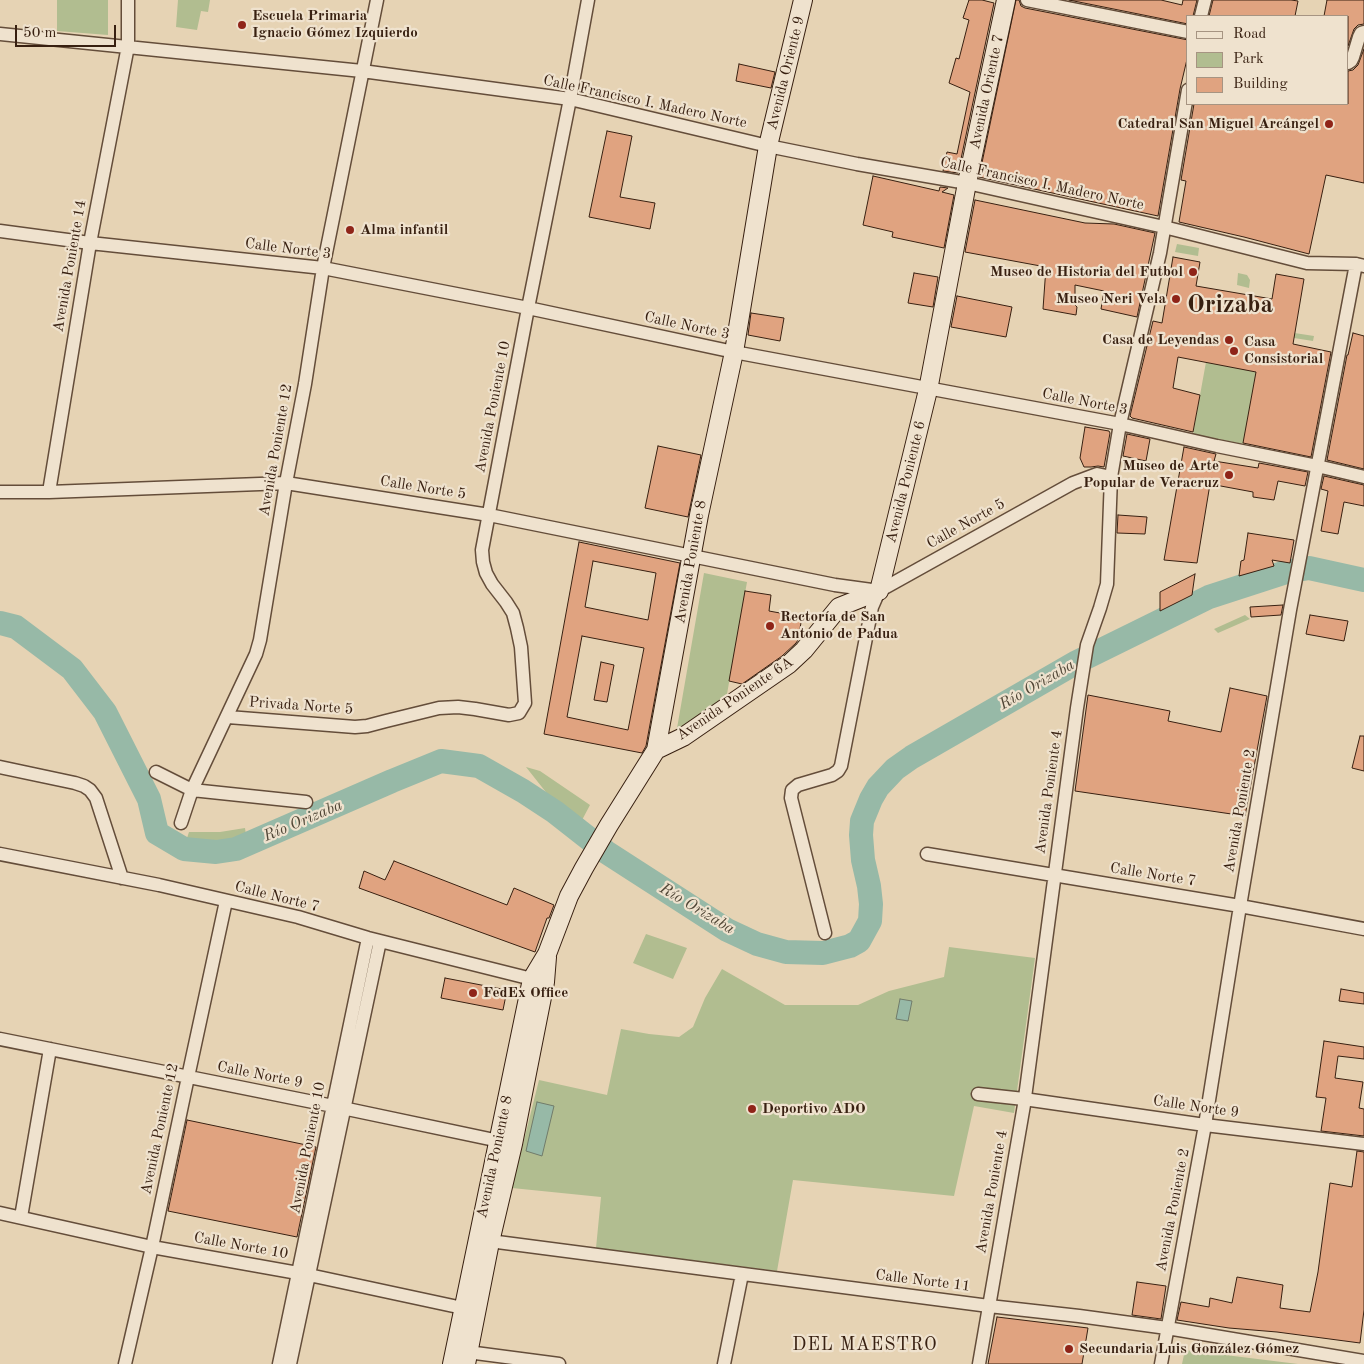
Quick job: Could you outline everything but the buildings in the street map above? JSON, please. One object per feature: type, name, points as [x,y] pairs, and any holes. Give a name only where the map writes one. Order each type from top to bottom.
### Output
[{"type":"street","name":"Avenida Poniente 14","points":[[49,492],[90,243],[128,46],[128,0]]},
{"type":"street","name":"Avenida Poniente 12","points":[[181,823],[192,790],[256,654],[323,268],[377,0]]},
{"type":"street","name":"Avenida Poniente 10","points":[[520,713],[525,703],[521,647],[517,628],[506,602],[486,573],[482,550],[588,0]]},
{"type":"street","name":"Avenida Oriente 9","points":[[768,146],[804,0]]},
{"type":"street","name":"Avenida Oriente 7","points":[[967,183],[1006,0]]},
{"type":"street","points":[[1027,0],[1186,32]]},
{"type":"street","points":[[1201,15],[1205,0]]},
{"type":"street","points":[[1349,62],[1353,57],[1359,37],[1364,32]]},
{"type":"street","name":"Calle Francisco I. Madero Norte","points":[[0,34],[362,71],[570,99],[768,146],[967,183],[1164,227],[1307,263],[1360,265]]},
{"type":"street","name":"Avenida Poniente 4","points":[[979,1364],[1024,1099],[1087,645],[1107,584],[1111,477],[1120,424],[1146,315],[1164,227],[1186,101]]},
{"type":"street","name":"Avenida Poniente 8","points":[[460,1358],[538,980],[570,896],[584,868],[656,750],[698,514],[734,352],[768,146]]},
{"type":"street","name":"Avenida Poniente 6","points":[[825,933],[791,798],[792,790],[798,785],[832,774],[838,771],[841,766],[872,607],[879,590],[928,390],[967,183]]},
{"type":"street","name":"Calle Norte 3","points":[[0,232],[323,268],[928,390],[1120,424],[1364,477]]},
{"type":"street","name":"Avenida Poniente 2","points":[[1161,1364],[1205,1125],[1290,610],[1317,466],[1360,265]]},
{"type":"street","name":"Calle Norte 5","points":[[0,492],[49,492],[286,483],[489,515],[835,585],[879,590],[1074,483],[1097,474],[1111,477]]},
{"type":"street","points":[[835,585],[839,607]]},
{"type":"street","name":"Avenida Poniente 6A","points":[[656,750],[683,737],[789,664],[804,650],[839,607],[879,590]]},
{"type":"street","name":"Privada Norte 5","points":[[228,717],[355,727],[386,722],[439,708],[458,707],[509,715],[520,713]]},
{"type":"street","points":[[0,767],[75,783],[90,790],[96,798],[122,878]]},
{"type":"street","points":[[156,772],[192,790],[306,802]]},
{"type":"street","name":"Calle Norte 7","points":[[0,854],[159,885],[298,917],[374,940],[538,980]]},
{"type":"street","name":"Calle Norte 7","points":[[927,854],[1240,906],[1364,929]]},
{"type":"street","name":"Avenida Poniente 12","points":[[125,1364],[226,901]]},
{"type":"street","name":"Avenida Poniente 10","points":[[290,1364],[304,1274],[374,940]]},
{"type":"street","name":"Calle Norte 9","points":[[0,1039],[505,1142]]},
{"type":"street","points":[[21,1217],[50,1049]]},
{"type":"street","name":"Calle Norte 9","points":[[978,1094],[1205,1125],[1364,1144]]},
{"type":"street","name":"Calle Norte 10","points":[[0,1213],[152,1247],[304,1274],[470,1310]]},
{"type":"street","name":"Calle Norte 11","points":[[484,1240],[1167,1328],[1364,1361]]},
{"type":"street","name":"Avenida Poniente 10","points":[[279,1364],[304,1274]]},
{"type":"street","points":[[724,1364],[742,1274]]},
{"type":"street","points":[[460,1358],[559,1364]]},
{"type":"green space","points":[[57,0],[108,0],[108,35],[57,31]]},
{"type":"green space","points":[[178,0],[210,0],[208,12],[201,11],[197,30],[176,27]]},
{"type":"green space","points":[[1177,244],[1199,248],[1198,256],[1175,252]]},
{"type":"green space","points":[[1238,273],[1247,275],[1250,280],[1249,288],[1237,285]]},
{"type":"green space","points":[[1275,330],[1314,336],[1313,341],[1275,335]]},
{"type":"green space","points":[[1206,362],[1256,372],[1243,444],[1193,434]]},
{"type":"green space","points":[[704,573],[747,582],[727,694],[676,734]]},
{"type":"green space","points":[[1245,615],[1250,619],[1218,633],[1214,629]]},
{"type":"green space","points":[[526,767],[540,771],[590,805],[581,822],[568,820]]},
{"type":"green space","points":[[245,828],[246,835],[230,841],[197,843],[187,838],[189,832],[220,832]]},
{"type":"green space","points":[[646,934],[687,948],[673,979],[633,963]]},
{"type":"green space","name":"Deportivo ADO","points":[[949,947],[1035,958],[1014,1113],[974,1106],[954,1196],[793,1180],[777,1271],[596,1248],[601,1197],[512,1188],[539,1080],[607,1095],[621,1029],[679,1037],[693,1027],[705,998],[722,969],[785,1005],[858,1005],[889,991],[944,977]]},
{"type":"green space","points":[[1185,1350],[1298,1364],[1182,1364]]},
{"type":"shaded area","points":[[900,999],[912,1001],[908,1021],[896,1019]]},
{"type":"shaded area","points":[[537,1102],[554,1106],[542,1156],[526,1151]]},
{"type":"waterway","name":"Río Orizaba","points":[[0,623],[16,627],[72,669],[105,712],[149,799],[157,833],[184,849],[216,852],[236,849],[441,761],[479,766],[555,812],[606,852],[727,930],[757,944],[786,952],[823,953],[850,946],[859,941],[870,921],[871,904],[863,860],[862,821],[878,787],[895,769],[912,757],[1077,662],[1209,597],[1286,572],[1309,568],[1364,580]]},
{"type":"place","name":"Escuela Primaria Ignacio Gómez Izquierdo","points":[[242,25]]},
{"type":"place","name":"Catedral San Miguel Arcángel","points":[[1329,124]]},
{"type":"place","name":"Alma infantil","points":[[350,230]]},
{"type":"place","name":"Museo de Historia del Futbol","points":[[1193,272]]},
{"type":"place","name":"Museo Neri Vela","points":[[1176,299]]},
{"type":"place","name":"Casa de Leyendas","points":[[1229,340]]},
{"type":"place","name":"Casa Consistorial","points":[[1234,351]]},
{"type":"place","name":"Museo de Arte Popular de Veracruz","points":[[1229,475]]},
{"type":"place","name":"Rectoría de San Antonio de Padua","points":[[770,626]]},
{"type":"place","name":"FedEx Office","points":[[473,993]]},
{"type":"place","name":"Deportivo ADO","points":[[752,1109]]},
{"type":"place","name":"Secundaria Luis González Gómez","points":[[1069,1349]]},
{"type":"district","name":"Orizaba","points":[[1230,305]]},
{"type":"district","name":"DEL MAESTRO","points":[[865,1345]]}]
